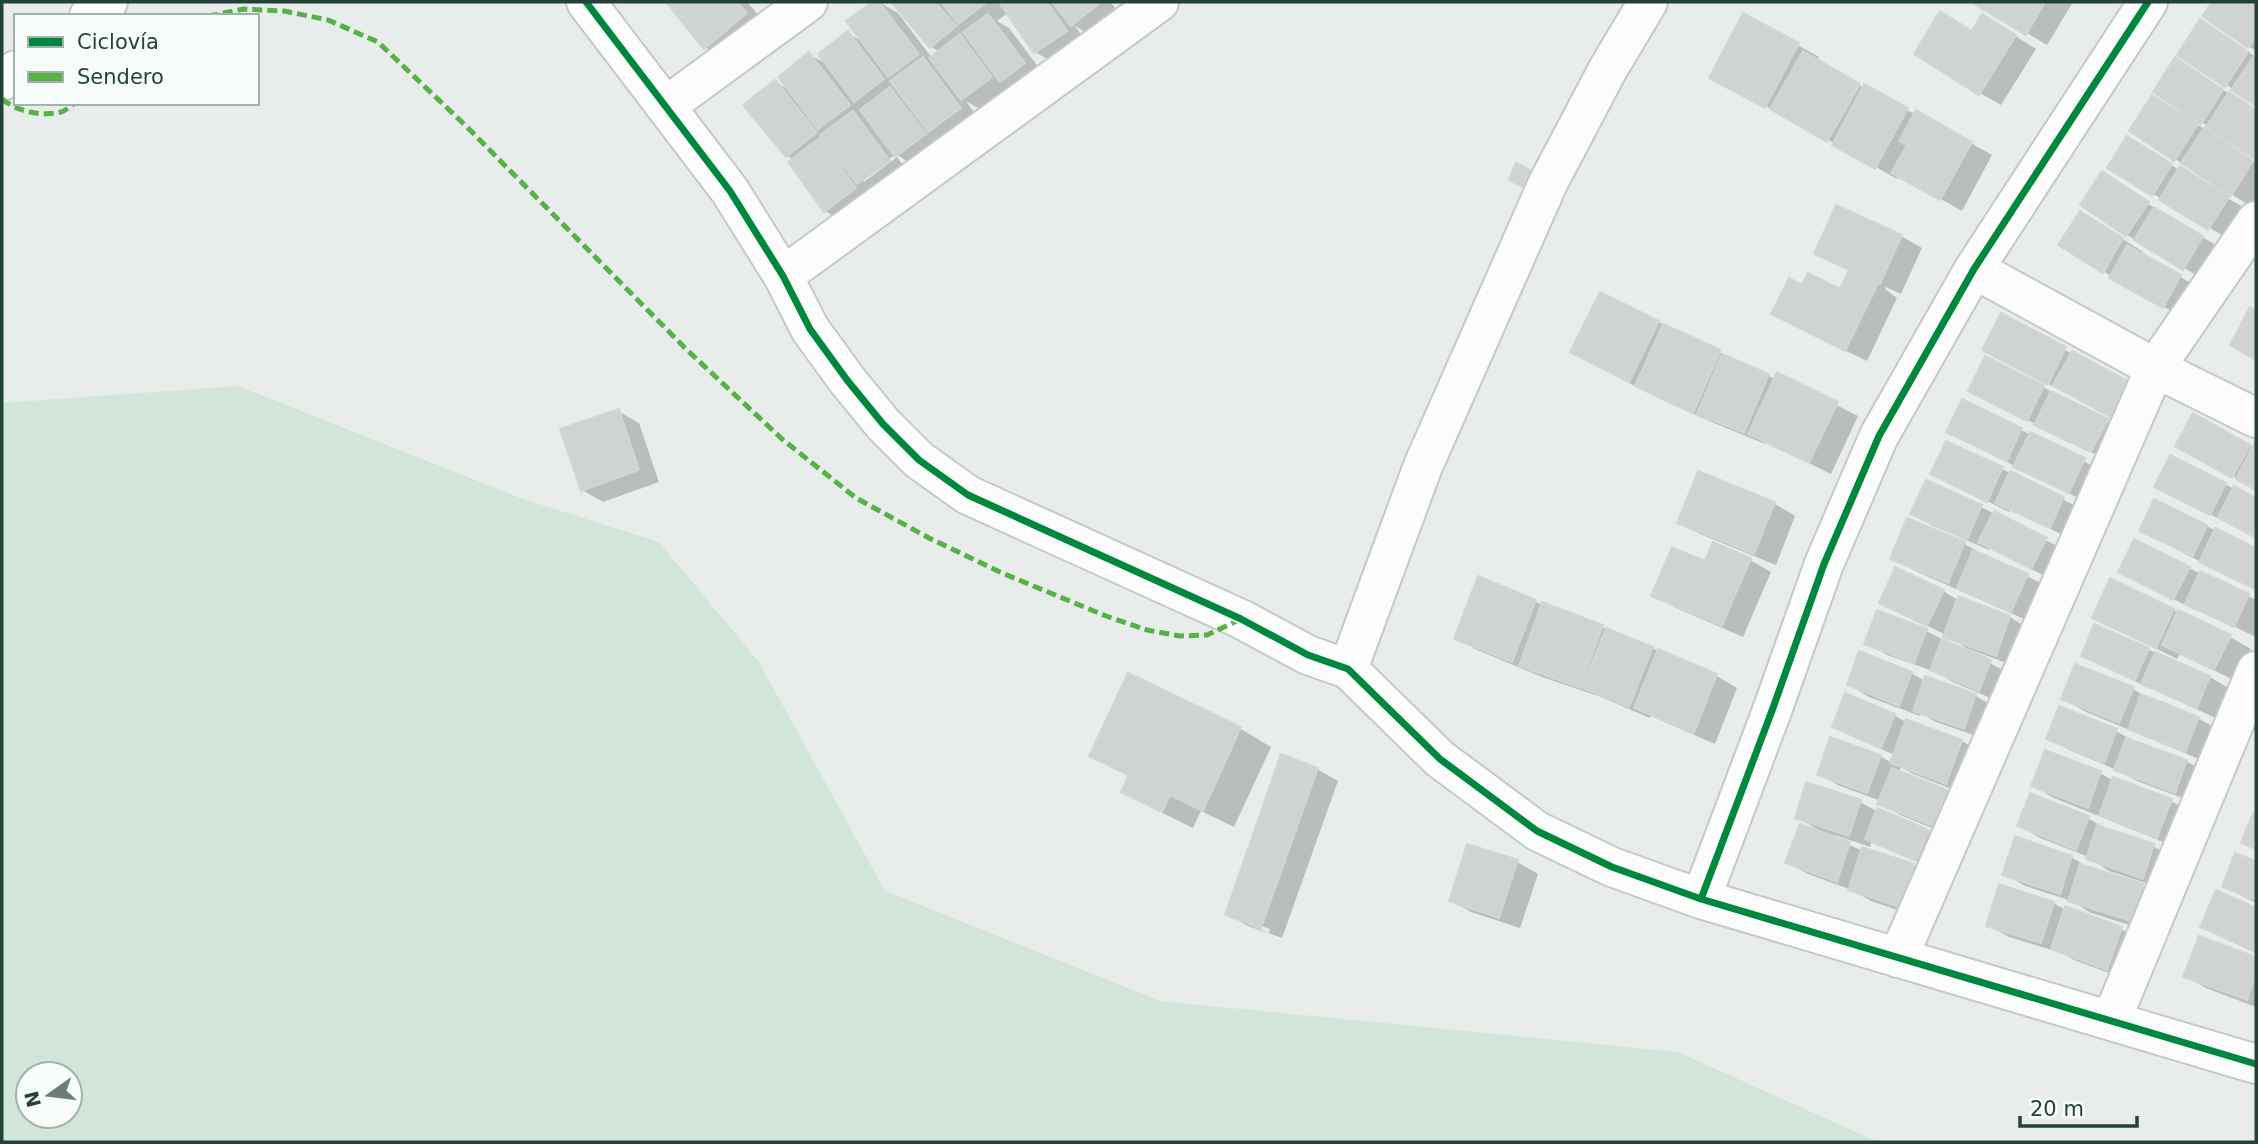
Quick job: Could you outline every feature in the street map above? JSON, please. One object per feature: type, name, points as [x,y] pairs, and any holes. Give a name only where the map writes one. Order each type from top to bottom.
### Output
[{"type":"street","points":[[92,14],[108,2]]},
{"type":"street","points":[[586,2],[730,191],[783,276],[810,329],[847,380],[883,425],[919,460],[968,495],[1241,619],[1308,655],[1348,669],[1440,759],[1537,831],[1612,867],[1701,899],[2256,1065]]},
{"type":"street","points":[[666,106],[808,2]]},
{"type":"street","points":[[783,276],[1159,2]]},
{"type":"street","points":[[1348,669],[1423,466],[1548,183],[1648,2]]},
{"type":"street","points":[[1701,899],[1824,564],[1873,449],[1974,269],[2148,2]]},
{"type":"street","points":[[1898,958],[2155,368],[2256,221]]},
{"type":"street","points":[[1974,269],[2155,368],[2256,418]]},
{"type":"street","points":[[2111,1021],[2256,671]]},
{"type":"green space","points":[[238,386],[523,499],[659,542],[759,662],[885,891],[1160,1001],[1678,1052],[1878,1142],[2,1142],[2,403]]},
{"type":"building","points":[[666,2],[738,2],[747,13],[704,49]]},
{"type":"building","points":[[872,2],[879,2],[919,54],[888,77],[846,21]]},
{"type":"building","points":[[893,2],[935,2],[956,26],[930,48]]},
{"type":"building","points":[[941,2],[987,2],[958,24]]},
{"type":"building","points":[[1047,2],[1067,31],[1034,53],[1000,4]]},
{"type":"building","points":[[1052,2],[1101,2],[1071,26]]},
{"type":"building","points":[[1971,2],[2045,2],[2026,35]]},
{"type":"building","points":[[2212,2],[2256,4],[2256,36],[2248,48],[2202,16]]},
{"type":"building","points":[[1940,11],[1972,31],[1982,14],[2016,35],[1979,95],[1914,54]]},
{"type":"building","points":[[1743,13],[1799,43],[1765,108],[1709,78]]},
{"type":"building","points":[[988,14],[1025,63],[1000,82],[963,32]]},
{"type":"building","points":[[2200,19],[2248,52],[2225,87],[2177,55]]},
{"type":"building","points":[[848,31],[884,79],[854,102],[818,54]]},
{"type":"building","points":[[960,34],[992,77],[961,100],[929,58]]},
{"type":"building","points":[[1803,51],[1860,84],[1827,142],[1770,109]]},
{"type":"building","points":[[809,52],[850,105],[818,129],[778,77]]},
{"type":"building","points":[[923,57],[961,108],[928,132],[890,81]]},
{"type":"building","points":[[2175,57],[2223,90],[2201,124],[2153,92]]},
{"type":"building","points":[[2253,57],[2256,59],[2256,106],[2231,90]]},
{"type":"building","points":[[775,80],[817,132],[786,157],[743,105]]},
{"type":"building","points":[[1864,84],[1908,108],[1875,169],[1832,145]]},
{"type":"building","points":[[890,87],[926,134],[895,157],[860,110]]},
{"type":"building","points":[[2229,92],[2256,110],[2256,160],[2206,127]]},
{"type":"building","points":[[2152,95],[2198,124],[2174,161],[2129,131]]},
{"type":"building","points":[[1916,110],[1972,142],[1940,200],[1891,173],[1907,145],[1899,141]]},
{"type":"building","points":[[853,111],[890,161],[857,184],[820,135]]},
{"type":"building","points":[[2204,128],[2253,161],[2231,196],[2181,163]]},
{"type":"building","points":[[2127,136],[2172,164],[2152,196],[2107,168]]},
{"type":"building","points":[[820,138],[856,188],[824,212],[788,162]]},
{"type":"building","points":[[1516,163],[1532,171],[1525,188],[1509,180]]},
{"type":"building","points":[[2180,166],[2229,197],[2208,230],[2159,200]]},
{"type":"building","points":[[2102,171],[2149,202],[2126,236],[2080,205]]},
{"type":"building","points":[[1836,205],[1902,235],[1880,284],[1814,254]]},
{"type":"building","points":[[2154,207],[2203,236],[2183,270],[2134,240]]},
{"type":"building","points":[[2080,211],[2123,238],[2103,273],[2058,245]]},
{"type":"building","points":[[2127,245],[2181,275],[2163,308],[2109,278]]},
{"type":"building","points":[[1849,270],[1878,284],[1845,351],[1771,314],[1789,278],[1802,285],[1808,273],[1840,289]]},
{"type":"building","points":[[1600,292],[1659,321],[1629,382],[1570,352]]},
{"type":"building","points":[[2250,307],[2256,311],[2256,360],[2230,345]]},
{"type":"building","points":[[2001,313],[2066,347],[2048,385],[1982,350]]},
{"type":"building","points":[[1663,324],[1721,350],[1693,413],[1635,386]]},
{"type":"building","points":[[2072,351],[2131,383],[2112,418],[2053,385]]},
{"type":"building","points":[[1722,354],[1769,374],[1744,433],[1697,414]]},
{"type":"building","points":[[1985,356],[2044,386],[2027,421],[1968,391]]},
{"type":"building","points":[[1777,372],[1838,402],[1809,463],[1748,434]]},
{"type":"building","points":[[2051,391],[2108,419],[2091,452],[2034,425]]},
{"type":"building","points":[[1962,399],[2022,428],[2007,461],[1946,432]]},
{"type":"building","points":[[619,409],[639,470],[581,491],[560,429]]},
{"type":"building","points":[[2193,413],[2250,445],[2232,478],[2175,446]]},
{"type":"building","points":[[2030,432],[2085,458],[2069,493],[2013,467]]},
{"type":"building","points":[[1946,441],[2003,467],[1987,502],[1930,474]]},
{"type":"building","points":[[2256,443],[2256,490],[2236,479]]},
{"type":"building","points":[[2170,455],[2226,483],[2210,515],[2154,487]]},
{"type":"building","points":[[1698,471],[1775,502],[1754,554],[1677,523]]},
{"type":"building","points":[[2010,471],[2064,497],[2050,528],[1995,503]]},
{"type":"building","points":[[1926,480],[1982,505],[1967,540],[1910,514]]},
{"type":"building","points":[[2234,486],[2256,498],[2256,538],[2218,517]]},
{"type":"building","points":[[2154,499],[2207,525],[2193,556],[2139,531]]},
{"type":"building","points":[[1994,511],[2047,538],[2031,569],[1978,542]]},
{"type":"building","points":[[1907,518],[1965,542],[1948,583],[1890,559]]},
{"type":"building","points":[[2215,528],[2256,548],[2256,583],[2253,588],[2199,562]]},
{"type":"building","points":[[2134,539],[2190,567],[2173,600],[2118,572]]},
{"type":"building","points":[[1713,542],[1751,558],[1722,626],[1651,596],[1672,547],[1705,561]]},
{"type":"building","points":[[1973,550],[2028,574],[2011,612],[1957,588]]},
{"type":"building","points":[[1895,567],[1944,590],[1927,626],[1879,603]]},
{"type":"building","points":[[2200,571],[2249,594],[2234,627],[2185,604]]},
{"type":"building","points":[[1478,576],[1536,600],[1512,662],[1454,639]]},
{"type":"building","points":[[2110,578],[2174,609],[2156,648],[2092,618]]},
{"type":"building","points":[[1958,596],[2010,616],[1996,656],[1943,637]]},
{"type":"building","points":[[1542,602],[1603,625],[1580,688],[1519,666]]},
{"type":"building","points":[[1877,610],[1927,629],[1914,663],[1864,644]]},
{"type":"building","points":[[2178,610],[2231,635],[2214,670],[2162,645]]},
{"type":"building","points":[[2094,624],[2149,648],[2135,680],[2081,656]]},
{"type":"building","points":[[1606,628],[1653,647],[1629,707],[1582,688]]},
{"type":"building","points":[[1942,639],[1991,660],[1979,691],[1930,670]]},
{"type":"building","points":[[1658,649],[1717,674],[1694,733],[1634,708]]},
{"type":"building","points":[[1859,651],[1912,672],[1899,706],[1847,685]]},
{"type":"building","points":[[2155,652],[2210,676],[2197,708],[2141,684]]},
{"type":"building","points":[[2075,664],[2134,687],[2119,723],[2061,699]]},
{"type":"building","points":[[1128,673],[1241,727],[1203,811],[1170,795],[1162,812],[1121,792],[1129,775],[1089,756]]},
{"type":"building","points":[[1925,676],[1976,694],[1964,729],[1913,711]]},
{"type":"building","points":[[1845,693],[1895,714],[1881,748],[1832,727]]},
{"type":"building","points":[[2141,694],[2199,717],[2185,752],[2128,729]]},
{"type":"building","points":[[2059,706],[2117,729],[2104,763],[2046,739]]},
{"type":"building","points":[[1906,719],[1962,740],[1946,784],[1890,763]]},
{"type":"building","points":[[1830,737],[1881,755],[1867,793],[1817,775]]},
{"type":"building","points":[[2126,738],[2187,760],[2175,793],[2114,770]]},
{"type":"building","points":[[2045,750],[2101,771],[2088,808],[2031,786]]},
{"type":"building","points":[[1281,754],[1318,768],[1261,928],[1225,915]]},
{"type":"building","points":[[1892,768],[1947,790],[1933,826],[1877,804]]},
{"type":"building","points":[[2113,777],[2172,799],[2157,838],[2099,815]]},
{"type":"building","points":[[1806,782],[1861,800],[1849,836],[1795,818]]},
{"type":"building","points":[[2030,793],[2089,816],[2076,850],[2017,826]]},
{"type":"building","points":[[1877,808],[1929,830],[1916,861],[1865,839]]},
{"type":"building","points":[[2253,813],[2256,814],[2256,849],[2241,843]]},
{"type":"building","points":[[1800,824],[1850,842],[1837,882],[1785,863]]},
{"type":"building","points":[[2097,825],[2154,844],[2143,879],[2086,859]]},
{"type":"building","points":[[2015,836],[2072,856],[2060,894],[2002,875]]},
{"type":"building","points":[[1467,844],[1518,860],[1499,918],[1449,901]]},
{"type":"building","points":[[1862,847],[1914,864],[1900,907],[1848,890]]},
{"type":"building","points":[[2235,853],[2256,861],[2256,900],[2222,887]]},
{"type":"building","points":[[2080,864],[2143,884],[2131,921],[2068,901]]},
{"type":"building","points":[[1999,884],[2054,902],[2041,943],[1986,926]]},
{"type":"building","points":[[2216,890],[2256,908],[2256,951],[2200,927]]},
{"type":"building","points":[[2065,906],[2122,927],[2107,970],[2051,949]]},
{"type":"building","points":[[2199,936],[2256,957],[2256,974],[2247,1000],[2183,977]]},
{"type":"marked path","points":[[218,14],[244,9],[284,11],[328,20],[378,42],[466,126],[687,350],[782,439],[856,498],[929,538],[1002,573],[1147,630],[1180,636],[1207,635],[1241,619]]},
{"type":"marked path","points":[[2,99],[22,110],[45,114],[63,111],[72,105]]},
{"type":"cycle path","points":[[586,2],[730,191],[783,276],[810,329],[847,380],[883,424],[919,460],[968,495],[1241,619],[1308,655],[1348,669],[1440,759],[1537,831],[1612,867],[1701,899],[2256,1064]]},
{"type":"cycle path","points":[[1701,899],[1824,564],[1879,436],[1974,269],[2148,2]]}]
